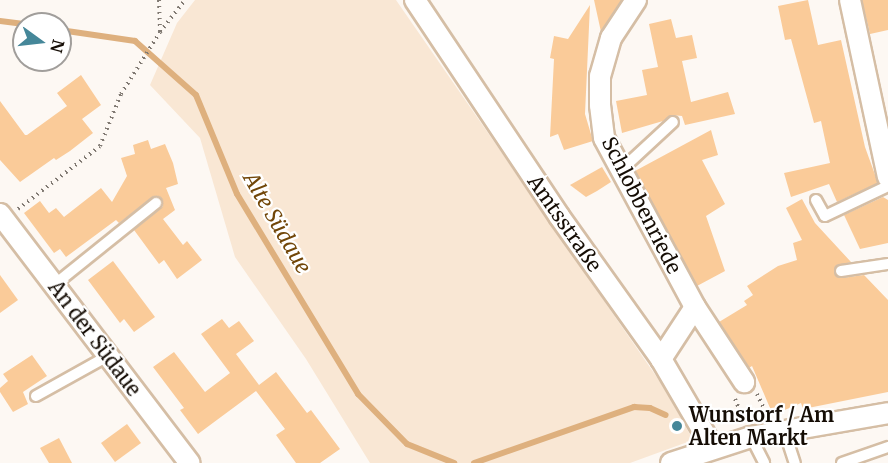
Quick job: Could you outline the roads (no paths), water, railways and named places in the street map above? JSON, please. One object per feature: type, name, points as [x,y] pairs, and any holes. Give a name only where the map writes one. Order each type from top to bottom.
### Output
[{"type":"street","name":"Schlobbenriede","points":[[636,0],[611,38],[600,76],[600,105],[604,138],[695,307],[744,382]]},
{"type":"street","points":[[849,0],[888,177]]},
{"type":"street","name":"Amtsstraße","points":[[418,2],[559,216],[661,359],[713,448]]},
{"type":"street","name":"An der Südaue","points":[[2,217],[190,463]]},
{"type":"street","points":[[661,359],[695,307]]},
{"type":"street","points":[[671,463],[751,437],[888,413]]},
{"type":"lane","points":[[620,171],[674,122]]},
{"type":"lane","points":[[816,200],[825,216],[888,186]]},
{"type":"lane","points":[[54,285],[156,203]]},
{"type":"lane","points":[[841,271],[888,264]]},
{"type":"lane","points":[[36,396],[108,356]]},
{"type":"lane","points":[[780,431],[795,463]]},
{"type":"lane","points":[[751,437],[764,463]]},
{"type":"lane","points":[[842,463],[888,447]]},
{"type":"waterway","name":"Alte Südaue","points":[[0,21],[12,22]]},
{"type":"waterway","name":"Alte Südaue","points":[[72,32],[135,41],[196,95],[237,194],[358,394],[407,444],[454,463]]},
{"type":"waterway","name":"Alte Südaue","points":[[474,463],[634,407],[650,408],[666,415]]},
{"type":"place","name":"Wunstorf / Am Alten Markt","points":[[677,426]]}]
